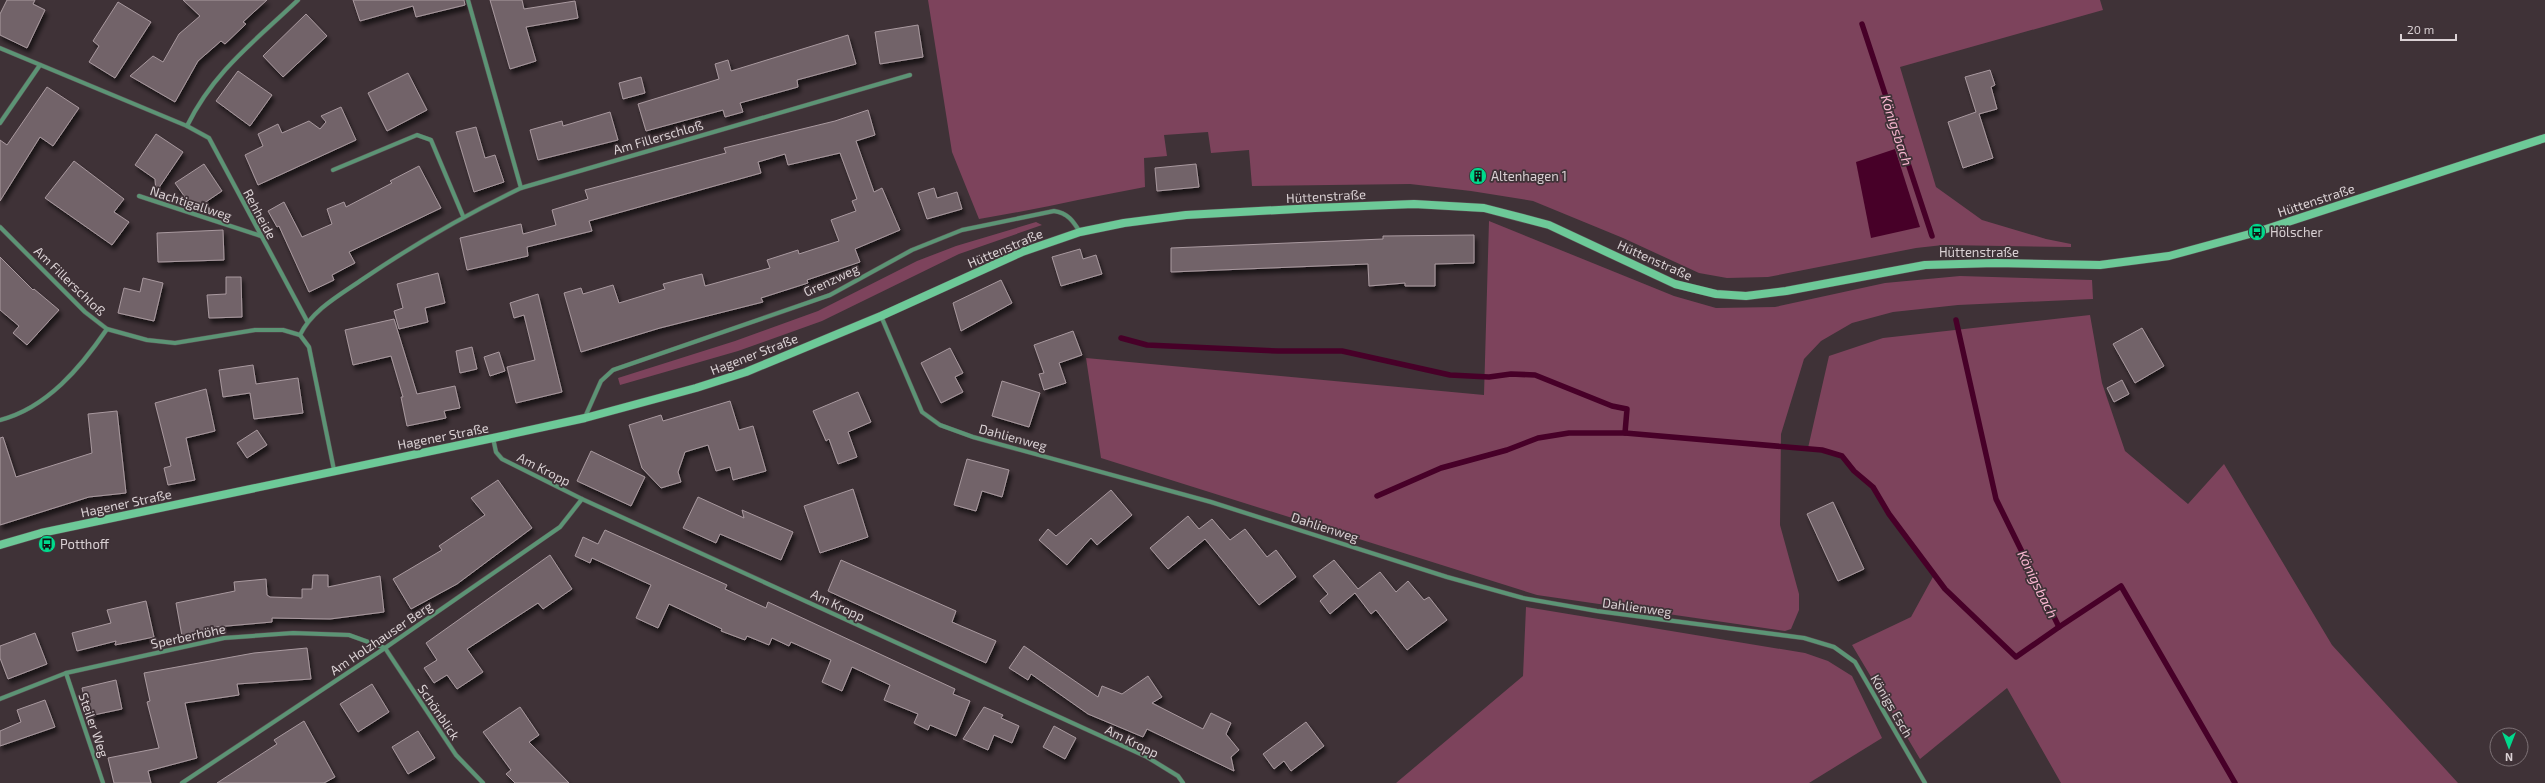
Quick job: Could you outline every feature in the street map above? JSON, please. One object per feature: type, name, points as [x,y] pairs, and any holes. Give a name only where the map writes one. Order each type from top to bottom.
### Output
[{"type":"main road","name":"Hüttenstraße","points":[[881,316],[1022,252],[1080,232],[1132,222],[1217,213],[1414,204],[1466,206],[1500,211],[1550,225],[1670,282],[1691,289],[1722,295],[1765,294],[1925,265],[1995,262],[2100,265],[2168,256],[2257,232],[2545,138]]},
{"type":"main road","name":"Hagener Straße","points":[[0,545],[41,533],[585,418],[696,388],[746,372],[881,316]]},
{"type":"street","points":[[187,126],[199,102],[218,75],[298,0]]},
{"type":"street","points":[[468,0],[521,188]]},
{"type":"street","name":"Rehheide","points":[[0,48],[187,126],[209,138],[307,321]]},
{"type":"street","points":[[0,122],[40,65]]},
{"type":"street","name":"Am Fillerschloß","points":[[0,227],[85,312],[107,329],[147,340],[175,343],[255,330],[283,330],[300,335],[307,321],[340,295],[422,239],[463,216],[521,188],[910,75]]},
{"type":"street","points":[[333,170],[417,135],[431,140],[463,216]]},
{"type":"street","name":"Nachtigallweg","points":[[139,196],[261,236]]},
{"type":"street","name":"Grenzweg","points":[[585,418],[601,381],[613,370],[830,295],[912,250],[962,230],[1054,211],[1064,212],[1071,218],[1080,232]]},
{"type":"street","name":"Dahlienweg","points":[[881,316],[922,412],[940,425],[973,437],[1211,502],[1447,577],[1523,598],[1597,611],[1804,638],[1834,647]]},
{"type":"street","points":[[0,420],[14,417],[53,392],[85,361],[107,329]]},
{"type":"street","points":[[300,335],[309,347],[334,470]]},
{"type":"street","name":"Am Kropp","points":[[493,438],[496,452],[502,459],[582,499],[1147,757],[1178,776],[1183,783]]},
{"type":"street","name":"Am Holzhauser Berg","points":[[182,783],[385,648],[560,527],[582,499]]},
{"type":"street","name":"Sperberhöhe","points":[[0,699],[66,673],[224,638],[293,633],[349,635],[385,648]]},
{"type":"street","name":"Königs Esch","points":[[1834,647],[1855,662],[1925,783]]},
{"type":"street","name":"Schönblick","points":[[385,648],[456,755],[483,783]]},
{"type":"street","name":"Steiler Weg","points":[[66,673],[103,783]]},
{"type":"shaded area","points":[[928,0],[2100,0],[2103,10],[1900,67],[1936,187],[1982,220],[2046,239],[2071,244],[2071,247],[1943,245],[1916,248],[1768,277],[1727,278],[1699,273],[1623,238],[1533,201],[1471,191],[1410,184],[1252,186],[1249,150],[1211,153],[1208,132],[1164,135],[1167,156],[1144,158],[1145,187],[979,219],[952,152]]},
{"type":"shaded area","points":[[1895,149],[1920,227],[1871,238],[1856,162]]},
{"type":"shaded area","points":[[1489,221],[1674,296],[1716,308],[1775,307],[1885,283],[1960,276],[2092,280],[2093,299],[1958,305],[1893,312],[1852,323],[1821,341],[1804,359],[1781,434],[1780,525],[1799,594],[1799,610],[1791,629],[1785,631],[1537,595],[1101,458],[1086,358],[1484,395]]},
{"type":"shaded area","points":[[1036,222],[1042,225],[959,254],[822,321],[738,351],[620,385],[618,378],[735,341],[818,311],[917,261],[956,246]]},
{"type":"shaded area","points":[[2090,315],[2102,383],[2125,451],[2188,504],[2224,464],[2332,645],[2458,783],[2061,783],[2007,688],[1920,759],[1852,645],[1911,617],[1934,575],[1889,514],[1873,487],[1854,471],[1842,456],[1808,448],[1829,356],[1883,338]]},
{"type":"shaded area","points":[[1526,607],[1805,653],[1828,661],[1852,676],[1882,738],[1809,783],[1396,783],[1523,676]]},
{"type":"building","points":[[7,0],[35,0],[33,4],[45,10],[27,48],[0,35],[0,14]]},
{"type":"building","points":[[183,0],[267,0],[243,22],[246,24],[225,44],[221,41],[198,61],[175,102],[130,76],[153,56],[163,62],[179,34],[200,16]]},
{"type":"building","points":[[353,0],[464,0],[465,5],[416,17],[413,6],[360,21]]},
{"type":"building","points":[[490,0],[522,0],[524,9],[575,1],[578,18],[526,27],[536,61],[510,69]]},
{"type":"building","points":[[118,2],[151,22],[115,78],[89,62],[99,46],[93,41]]},
{"type":"building","points":[[306,14],[327,36],[283,77],[263,56]]},
{"type":"building","points":[[918,25],[923,57],[880,64],[875,32]]},
{"type":"building","points":[[848,35],[856,64],[797,80],[798,87],[740,103],[743,112],[725,117],[723,110],[646,131],[638,104],[719,79],[715,64],[728,60],[731,71]]},
{"type":"building","points":[[1990,70],[1995,85],[1991,87],[1997,109],[1979,114],[1993,158],[1963,168],[1948,122],[1976,112],[1965,77]]},
{"type":"building","points":[[238,71],[272,95],[250,126],[216,101]]},
{"type":"building","points":[[408,73],[427,110],[387,131],[368,93]]},
{"type":"building","points":[[641,77],[645,93],[623,99],[619,83]]},
{"type":"building","points":[[47,87],[79,108],[53,146],[40,137],[0,201],[0,140],[7,145]]},
{"type":"building","points":[[341,107],[356,140],[258,185],[245,155],[263,146],[258,134],[278,124],[282,133],[309,121],[320,129],[326,122],[321,116]]},
{"type":"building","points":[[868,110],[875,135],[856,141],[874,192],[882,188],[900,230],[855,249],[860,262],[807,280],[808,283],[761,298],[763,302],[660,328],[581,352],[564,293],[581,288],[583,294],[613,285],[619,303],[665,289],[663,284],[702,274],[705,286],[770,268],[767,260],[798,250],[799,254],[839,241],[831,220],[856,211],[852,201],[857,199],[840,153],[788,165],[785,154],[758,162],[761,173],[589,221],[592,231],[527,247],[528,256],[467,270],[460,238],[521,224],[523,234],[556,225],[552,210],[588,199],[585,190],[726,153],[724,148],[835,121]]},
{"type":"building","points":[[610,112],[618,140],[538,160],[530,130],[562,121],[563,126]]},
{"type":"building","points":[[476,127],[485,158],[495,155],[504,182],[474,192],[456,132]]},
{"type":"building","points":[[156,134],[183,152],[156,192],[155,179],[135,165]]},
{"type":"building","points":[[74,161],[124,199],[114,212],[129,222],[112,245],[45,198]]},
{"type":"building","points":[[204,164],[222,191],[194,210],[175,183]]},
{"type":"building","points":[[1196,164],[1199,187],[1157,191],[1155,168]]},
{"type":"building","points":[[419,166],[441,208],[349,252],[355,263],[332,275],[334,280],[309,292],[279,226],[277,227],[268,211],[284,202],[302,237],[332,224],[327,209],[344,202],[346,207],[392,183],[390,181]]},
{"type":"building","points":[[934,188],[937,198],[957,192],[962,209],[927,219],[918,193]]},
{"type":"building","points":[[223,230],[224,260],[158,262],[157,233]]},
{"type":"building","points":[[1474,235],[1474,263],[1435,264],[1435,286],[1405,286],[1405,283],[1369,286],[1368,264],[1171,272],[1171,248],[1383,239],[1383,236]]},
{"type":"building","points":[[1080,249],[1083,259],[1096,255],[1102,274],[1061,286],[1052,257]]},
{"type":"building","points":[[0,257],[33,290],[34,289],[59,310],[27,345],[13,333],[19,326],[0,310]]},
{"type":"building","points":[[438,273],[445,303],[425,308],[428,322],[399,329],[394,311],[403,308],[397,284]]},
{"type":"building","points":[[226,277],[241,277],[242,317],[209,318],[207,295],[226,294]]},
{"type":"building","points":[[143,278],[163,283],[154,321],[118,313],[124,288],[140,292]]},
{"type":"building","points":[[1001,280],[1012,303],[961,331],[953,303]]},
{"type":"building","points":[[538,294],[562,392],[516,403],[507,367],[535,360],[524,315],[514,318],[510,303]]},
{"type":"building","points":[[394,319],[417,394],[455,386],[460,408],[444,411],[446,418],[407,426],[401,397],[403,397],[391,356],[353,365],[345,330]]},
{"type":"building","points":[[2142,328],[2164,366],[2135,383],[2113,344]]},
{"type":"building","points":[[1073,331],[1082,355],[1059,363],[1066,383],[1044,390],[1039,374],[1044,373],[1034,345]]},
{"type":"building","points":[[472,347],[477,369],[460,373],[456,351]]},
{"type":"building","points":[[950,348],[963,373],[955,377],[963,392],[941,403],[921,363]]},
{"type":"building","points":[[499,352],[505,371],[490,376],[484,357]]},
{"type":"building","points":[[253,365],[256,384],[298,378],[303,413],[254,419],[250,393],[223,397],[219,370]]},
{"type":"building","points":[[2122,380],[2129,394],[2114,402],[2107,388]]},
{"type":"building","points":[[1002,381],[1040,393],[1029,427],[992,416]]},
{"type":"building","points":[[206,389],[215,431],[186,438],[195,480],[168,485],[164,468],[171,466],[155,403]]},
{"type":"building","points":[[858,392],[871,422],[848,432],[857,457],[838,464],[829,439],[826,441],[813,411]]},
{"type":"building","points":[[730,401],[739,430],[753,426],[766,471],[733,480],[730,467],[716,471],[708,445],[685,452],[678,472],[681,482],[661,488],[642,468],[629,425],[661,415],[663,421]]},
{"type":"building","points":[[117,411],[126,493],[89,497],[0,525],[0,438],[3,437],[16,477],[92,453],[88,414]]},
{"type":"building","points":[[257,430],[267,445],[247,458],[237,443]]},
{"type":"building","points":[[591,451],[645,477],[631,506],[577,481]]},
{"type":"building","points":[[967,459],[1009,470],[1002,497],[982,491],[976,511],[954,505]]},
{"type":"building","points":[[498,480],[532,528],[457,584],[411,609],[393,579],[442,550],[439,546],[485,515],[471,498]]},
{"type":"building","points":[[853,489],[868,537],[820,553],[804,506]]},
{"type":"building","points":[[1111,490],[1132,515],[1097,545],[1091,538],[1067,565],[1039,540],[1048,529],[1056,536]]},
{"type":"building","points":[[698,497],[744,518],[742,510],[793,532],[781,560],[720,534],[716,543],[683,528]]},
{"type":"building","points":[[1833,502],[1864,569],[1838,581],[1807,514]]},
{"type":"building","points":[[1188,516],[1199,529],[1212,519],[1230,540],[1245,529],[1267,557],[1276,550],[1296,577],[1259,605],[1205,539],[1168,569],[1150,548]]},
{"type":"building","points":[[605,530],[727,585],[725,589],[766,608],[768,602],[955,689],[953,694],[970,701],[956,736],[930,725],[928,730],[914,723],[918,714],[884,700],[890,685],[852,667],[842,691],[822,682],[831,660],[791,642],[789,646],[772,638],[769,645],[747,636],[745,640],[721,631],[722,629],[669,604],[658,628],[636,618],[651,585],[592,558],[590,563],[575,556],[583,537],[598,544]]},
{"type":"building","points":[[550,555],[572,589],[543,609],[538,603],[467,649],[483,672],[457,689],[447,675],[434,683],[424,668],[437,660],[426,643]]},
{"type":"building","points":[[841,560],[956,611],[952,622],[996,641],[986,663],[828,591]]},
{"type":"building","points":[[1334,560],[1358,589],[1380,572],[1396,592],[1408,581],[1424,600],[1429,597],[1447,620],[1407,650],[1376,610],[1371,614],[1355,593],[1330,614],[1320,601],[1328,594],[1313,576]]},
{"type":"building","points":[[313,575],[328,575],[328,587],[380,576],[384,612],[330,619],[272,618],[272,622],[216,627],[216,629],[182,636],[176,603],[235,591],[234,582],[266,579],[267,595],[270,597],[302,598],[302,589],[312,589]]},
{"type":"building","points":[[146,601],[154,637],[115,645],[116,641],[77,651],[72,633],[111,623],[107,610]]},
{"type":"building","points":[[35,633],[47,664],[8,679],[0,658],[0,646]]},
{"type":"building","points":[[1024,646],[1098,697],[1102,686],[1122,694],[1148,676],[1162,697],[1152,703],[1203,729],[1211,713],[1231,723],[1226,734],[1239,750],[1231,757],[1234,771],[1147,729],[1143,737],[1088,714],[1031,674],[1028,680],[1009,668]]},
{"type":"building","points":[[307,648],[311,679],[237,684],[239,695],[185,703],[197,758],[148,771],[151,783],[114,783],[108,758],[159,748],[147,702],[150,701],[144,673],[254,653]]},
{"type":"building","points":[[116,680],[122,709],[89,716],[82,688]]},
{"type":"building","points":[[372,684],[389,712],[358,732],[340,704]]},
{"type":"building","points":[[45,700],[55,727],[0,746],[0,731],[21,722],[17,710]]},
{"type":"building","points":[[520,707],[539,735],[529,742],[569,783],[515,783],[506,774],[511,770],[483,732]]},
{"type":"building","points":[[984,707],[1003,715],[1001,718],[1019,726],[1012,743],[994,735],[988,750],[963,739]]},
{"type":"building","points":[[304,721],[335,777],[324,783],[217,783],[277,744],[274,740]]},
{"type":"building","points":[[1306,722],[1324,746],[1291,771],[1284,761],[1274,769],[1263,754]]},
{"type":"building","points":[[1054,726],[1076,738],[1065,759],[1043,747]]},
{"type":"building","points":[[418,731],[435,758],[408,774],[392,747]]},
{"type":"waterway","name":"Königsbach","points":[[1862,24],[1932,236]]},
{"type":"waterway","name":"Königsbach","points":[[1956,320],[1996,499],[2059,627],[2121,586],[2235,783]]},
{"type":"waterway","points":[[1121,338],[1147,345],[1278,351],[1342,351],[1450,375],[1489,377],[1511,374],[1535,375],[1612,406],[1627,409],[1625,433]]},
{"type":"waterway","points":[[1377,496],[1441,468],[1507,450],[1538,438],[1569,433],[1625,433],[1822,450],[1842,456],[1854,471],[1873,487],[1889,514],[1945,589],[2016,657],[2059,627]]},
{"type":"place","name":"Altenhagen 1","points":[[1478,176]]},
{"type":"place","name":"Hölscher","points":[[2257,232]]},
{"type":"place","name":"Potthoff","points":[[47,544]]}]
